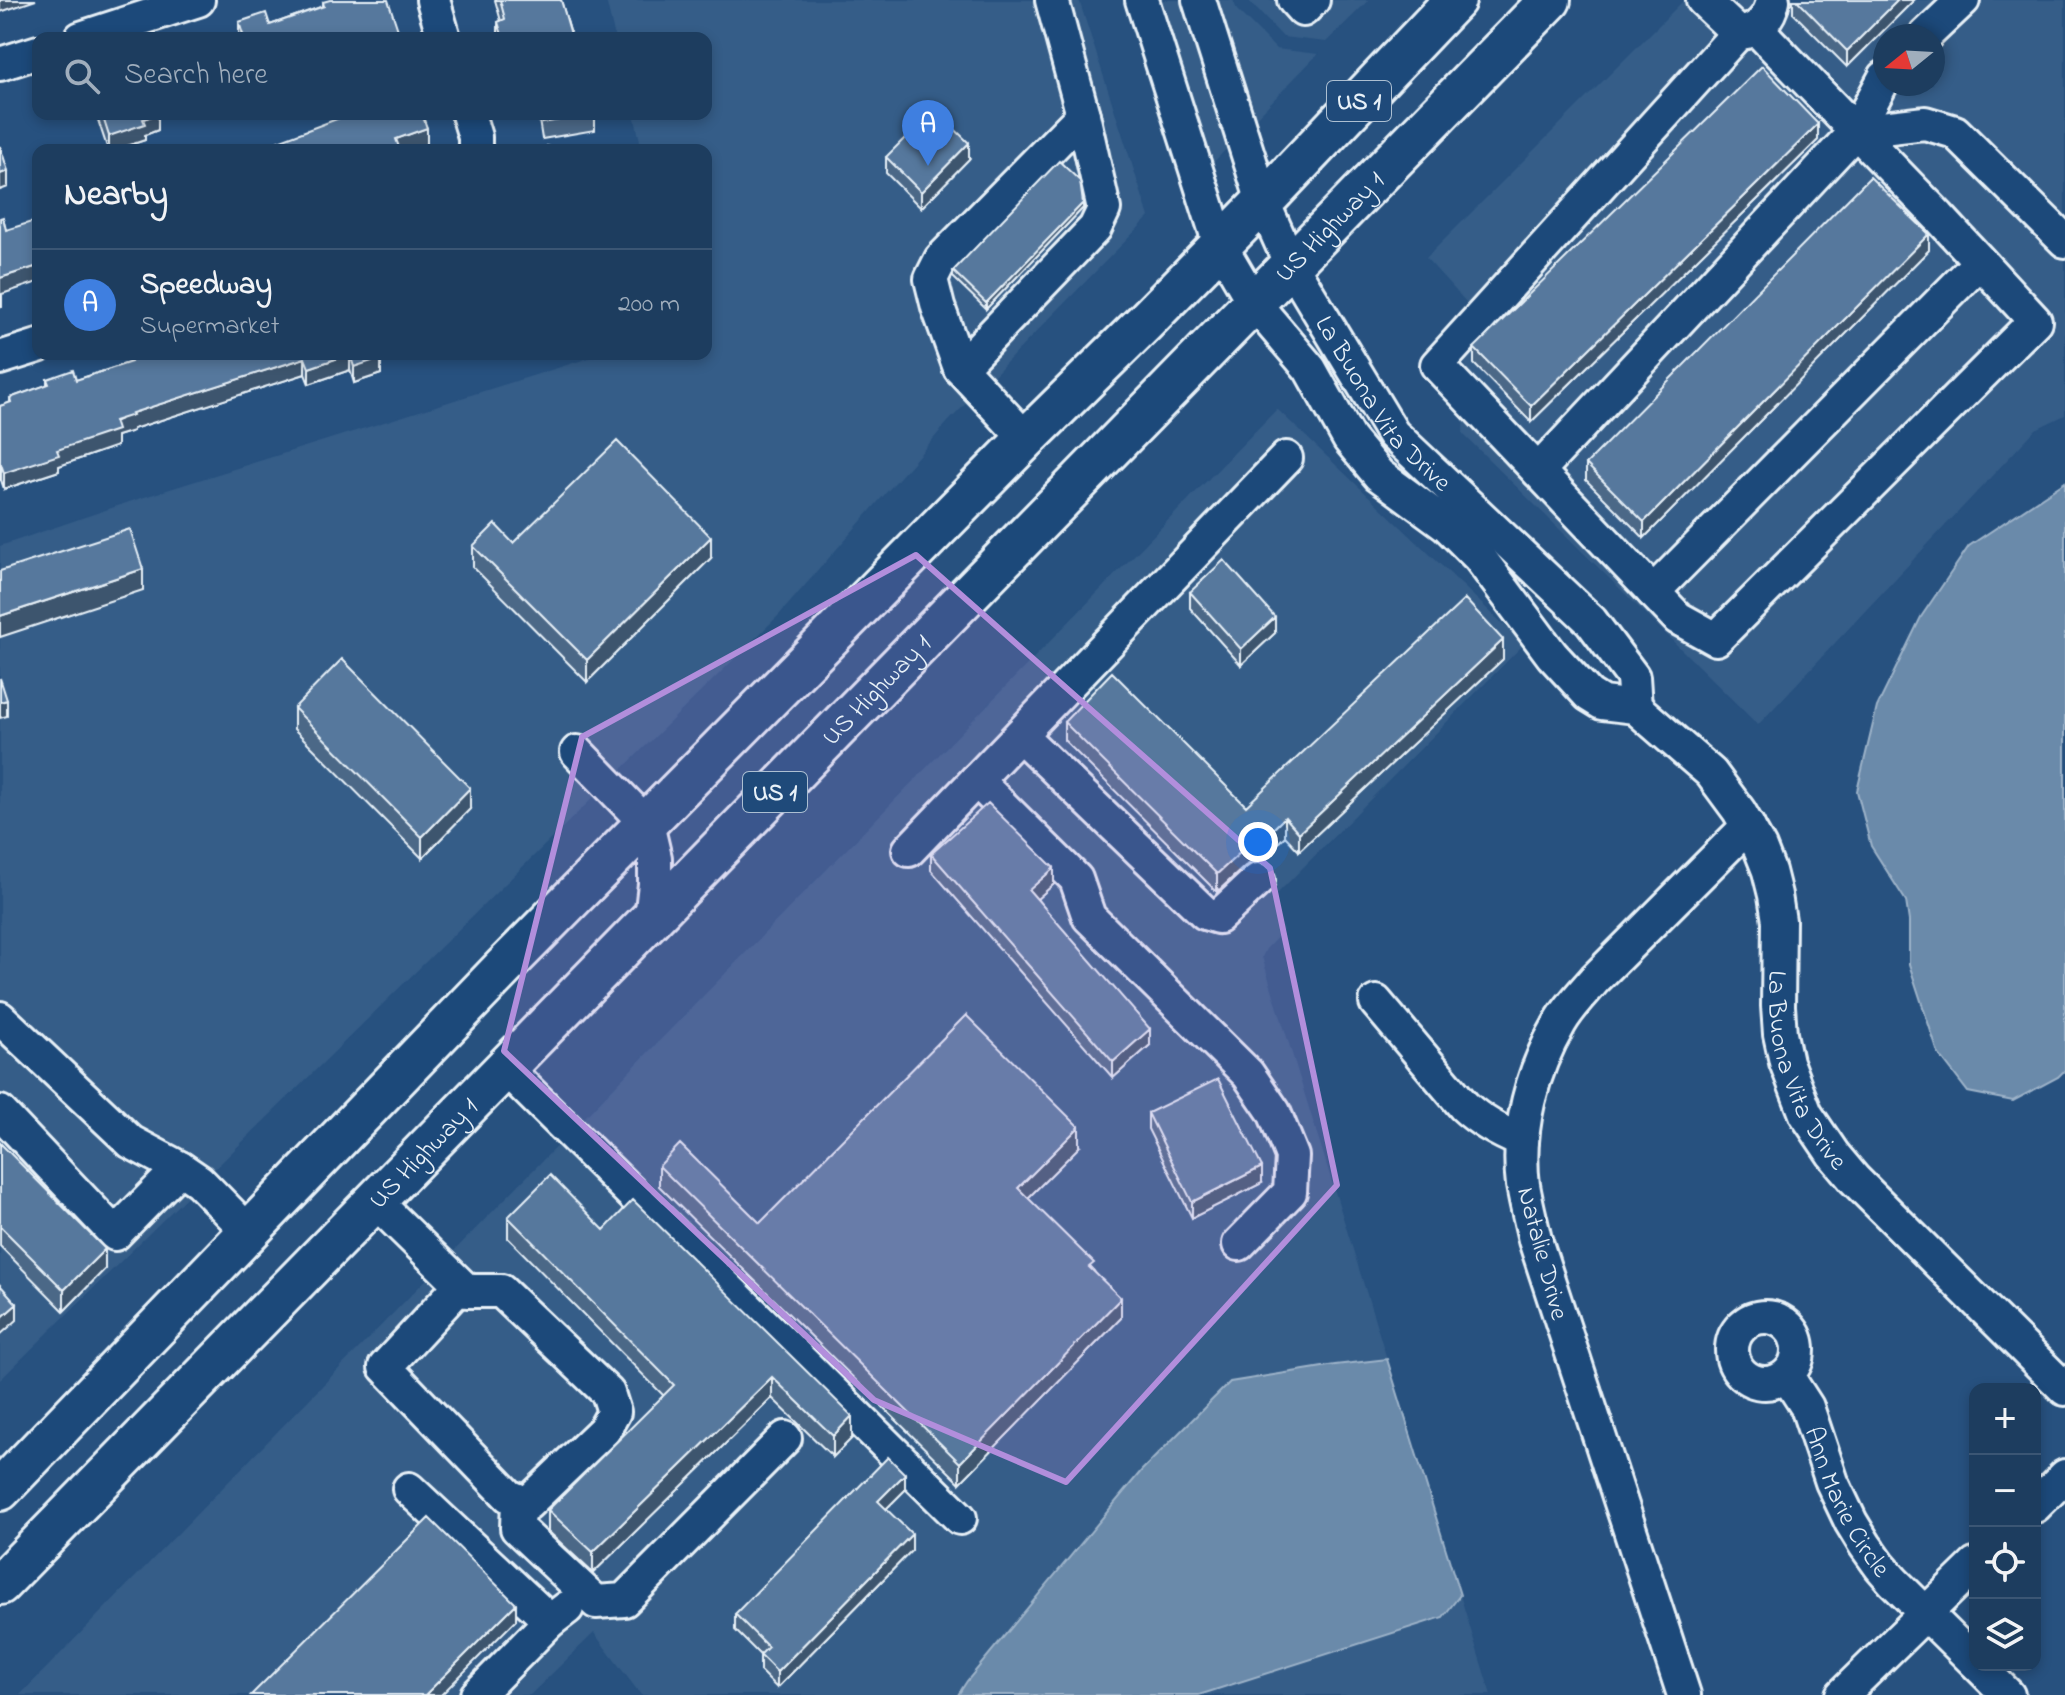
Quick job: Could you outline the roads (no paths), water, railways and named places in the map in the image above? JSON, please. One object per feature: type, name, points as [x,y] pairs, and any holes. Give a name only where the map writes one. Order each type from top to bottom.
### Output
[{"type":"main road","name":"US 1","points":[[0,1490],[493,978],[1263,202],[1455,0]]},
{"type":"main road","name":"US Highway 1","points":[[0,1584],[1550,0]]},
{"type":"street","points":[[99,32],[198,0]]},
{"type":"street","points":[[433,0],[442,32]]},
{"type":"street","points":[[960,368],[1095,228],[1104,209],[1052,0]]},
{"type":"street","name":"La Buona Vita Drive","points":[[1142,0],[1220,245],[1254,303],[1310,369],[1349,439],[1379,475],[1447,525],[1481,537]]},
{"type":"street","name":"La Buona Vita Drive","points":[[1199,0],[1263,202],[1291,265],[1393,434],[1422,463],[1481,537],[1591,621],[1633,677],[1635,707]]},
{"type":"street","points":[[1294,0],[1303,10],[1313,0]]},
{"type":"street","points":[[1703,0],[1747,30],[1856,131],[2035,321],[1716,639],[1678,618],[1437,365],[1747,30],[1767,18],[1773,0]]},
{"type":"street","points":[[1938,24],[1963,0]]},
{"type":"street","points":[[0,64],[32,54]]},
{"type":"street","points":[[1538,471],[1856,131],[1875,96]]},
{"type":"street","points":[[1026,439],[960,368],[931,279],[941,259],[1083,115]]},
{"type":"street","points":[[470,120],[475,144]]},
{"type":"street","points":[[1856,131],[1925,123],[1955,132],[2065,241]]},
{"type":"street","points":[[1653,592],[1980,262]]},
{"type":"street","points":[[0,358],[32,348]]},
{"type":"street","points":[[909,850],[1286,458]]},
{"type":"street","name":"La Buona Vita Drive","points":[[1481,537],[1479,557],[1552,655],[1589,695],[1602,703],[1635,707],[1711,773],[1748,826],[1769,871],[1775,895],[1779,921],[1778,1006],[1786,1062],[1806,1114],[1833,1154],[1854,1179],[2065,1389]]},
{"type":"street","points":[[1020,735],[1205,913],[1218,917],[1258,880]]},
{"type":"street","points":[[577,752],[647,824],[655,858],[651,919]]},
{"type":"street","points":[[976,780],[1076,879],[1089,917],[1248,1074],[1274,1112],[1292,1156],[1290,1192],[1239,1244]]},
{"type":"street","name":"Natalie Drive","points":[[1684,1695],[1535,1240],[1523,1184],[1522,1141],[1537,1071],[1561,1021],[1595,979],[1748,826]]},
{"type":"street","points":[[1376,1002],[1464,1106],[1500,1132],[1522,1141]]},
{"type":"street","points":[[0,1018],[131,1142],[199,1181],[249,1232]]},
{"type":"street","points":[[505,1068],[960,1518]]},
{"type":"street","points":[[0,1112],[115,1234],[180,1168]]},
{"type":"street","points":[[375,1201],[461,1285],[467,1291],[501,1291],[608,1393],[614,1412],[604,1430],[527,1504],[509,1496],[385,1367],[461,1285]]},
{"type":"street","name":"Ann Marie Circle","points":[[1787,1376],[1807,1407],[1832,1482],[1858,1534],[1880,1566],[1969,1657]]},
{"type":"street","points":[[518,1500],[517,1528],[596,1602],[624,1600],[785,1438]]},
{"type":"street","points":[[2041,1500],[2065,1476]]},
{"type":"street","points":[[409,1489],[550,1621]]},
{"type":"street","points":[[1842,1695],[1969,1571]]},
{"type":"street","points":[[477,1695],[550,1621],[586,1592]]},
{"type":"street","name":"Ann Marie Circle","points":[[1983,1671],[2008,1695]]},
{"type":"place","name":"Speedway","points":[[928,166]]}]
